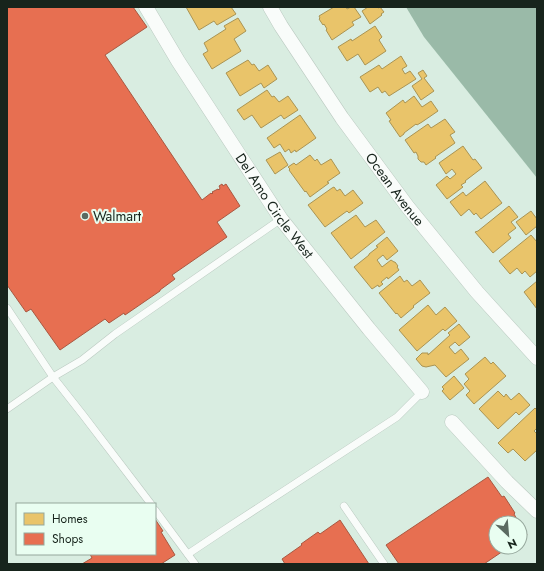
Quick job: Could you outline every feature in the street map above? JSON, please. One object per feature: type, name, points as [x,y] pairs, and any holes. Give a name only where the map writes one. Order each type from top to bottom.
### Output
[{"type":"street","name":"Del Amo Circle West","points":[[146,7],[178,61],[281,219],[369,329],[422,392]]},
{"type":"street","name":"Ocean Avenue","points":[[270,7],[342,118],[407,206],[477,292],[537,358]]},
{"type":"street","points":[[452,422],[507,482],[537,511]]},
{"type":"lane","points":[[7,409],[52,377],[82,360],[115,334],[281,219]]},
{"type":"lane","points":[[7,308],[52,377],[150,503]]},
{"type":"lane","points":[[188,554],[397,417],[422,392]]},
{"type":"lane","points":[[344,506],[384,564]]},
{"type":"lane","points":[[156,511],[195,564]]},
{"type":"shaded area","points":[[406,7],[537,7],[537,178],[424,37]]},
{"type":"building: Homes","points":[[186,7],[231,7],[236,14],[217,25],[214,21],[199,30]]},
{"type":"building: Homes","points":[[334,7],[346,7],[347,9],[354,7],[361,17],[352,22],[354,25],[332,40],[324,24],[323,25],[319,19],[319,16]]},
{"type":"building: Homes","points":[[368,7],[380,7],[384,12],[370,24],[362,11]]},
{"type":"building: Homes","points":[[238,18],[246,31],[234,39],[241,51],[212,69],[203,54],[208,51],[204,43],[226,29],[224,26]]},
{"type":"building: Homes","points":[[375,26],[382,37],[379,40],[386,51],[365,65],[358,54],[347,61],[338,47],[351,39],[352,41]]},
{"type":"building: Homes","points":[[401,56],[407,66],[402,69],[405,74],[410,71],[416,79],[389,96],[385,91],[382,93],[378,87],[370,92],[360,77],[379,65],[382,69]]},
{"type":"building: Homes","points":[[248,60],[252,65],[254,64],[259,71],[268,65],[277,79],[264,88],[261,83],[240,96],[226,73]]},
{"type":"building: Homes","points":[[423,70],[427,76],[424,78],[434,91],[421,100],[412,86],[422,79],[418,73]]},
{"type":"building: Homes","points":[[267,90],[272,97],[274,96],[279,102],[288,96],[298,110],[284,119],[281,115],[261,128],[252,115],[244,120],[237,110]]},
{"type":"building: Homes","points":[[414,96],[422,107],[431,101],[438,111],[417,125],[416,124],[400,137],[389,121],[391,120],[386,113],[403,100],[405,103]]},
{"type":"building: Homes","points":[[300,115],[316,138],[296,152],[295,150],[291,153],[289,149],[285,152],[280,144],[274,148],[267,138]]},
{"type":"building: Homes","points":[[445,119],[455,132],[450,135],[455,143],[426,165],[418,159],[416,152],[414,153],[405,140],[428,124],[431,128]]},
{"type":"building: Homes","points":[[463,146],[473,160],[475,159],[482,168],[461,185],[463,187],[447,199],[436,185],[447,176],[450,179],[456,174],[452,169],[446,174],[439,163]]},
{"type":"building: Homes","points":[[280,152],[288,165],[275,174],[266,160]]},
{"type":"building: Homes","points":[[310,155],[315,161],[317,159],[321,165],[331,159],[340,173],[310,197],[288,167],[294,163],[296,165]]},
{"type":"building: Homes","points":[[485,181],[502,203],[481,219],[476,213],[474,215],[469,209],[461,216],[450,202],[463,192],[466,196]]},
{"type":"building: Homes","points":[[334,187],[337,191],[340,189],[345,196],[353,190],[363,203],[349,213],[347,211],[325,227],[308,205]]},
{"type":"building: Homes","points":[[509,206],[518,217],[511,222],[516,228],[508,234],[511,238],[493,253],[475,232]]},
{"type":"building: Homes","points":[[531,211],[537,219],[537,226],[526,235],[516,222]]},
{"type":"building: Homes","points":[[356,215],[365,227],[376,220],[385,232],[351,259],[331,233]]},
{"type":"building: Homes","points":[[531,235],[537,242],[537,271],[530,277],[525,271],[522,274],[517,268],[510,274],[499,261]]},
{"type":"building: Homes","points":[[387,237],[398,251],[387,260],[383,255],[377,260],[382,267],[391,260],[395,262],[399,270],[388,279],[387,277],[381,282],[383,284],[379,287],[378,285],[372,289],[354,267],[378,247],[376,246]]},
{"type":"building: Homes","points":[[400,276],[404,282],[407,280],[412,286],[420,280],[430,293],[413,306],[414,307],[401,318],[379,293]]},
{"type":"building: Homes","points":[[537,281],[537,309],[524,292]]},
{"type":"building: Homes","points":[[428,305],[436,315],[445,307],[457,321],[445,331],[443,329],[417,351],[399,330]]},
{"type":"building: Homes","points":[[459,324],[470,337],[459,346],[455,342],[449,347],[455,354],[461,349],[469,359],[446,377],[435,365],[426,367],[422,366],[416,359],[422,353],[428,353],[428,355],[450,335],[448,333]]},
{"type":"building: Homes","points":[[485,357],[491,364],[493,362],[506,376],[474,404],[466,395],[470,391],[464,384],[469,379],[465,374]]},
{"type":"building: Homes","points":[[454,376],[464,388],[450,400],[442,391],[444,389],[442,387]]},
{"type":"building: Homes","points":[[498,391],[504,397],[506,394],[511,400],[519,393],[530,405],[519,415],[516,412],[498,429],[479,409]]},
{"type":"building: Homes","points":[[535,408],[537,410],[537,428],[534,431],[537,434],[537,450],[525,461],[513,449],[508,453],[498,443]]},
{"type":"building: Shops","points":[[7,7],[133,7],[147,27],[105,55],[202,200],[211,193],[212,194],[212,192],[218,189],[219,190],[219,186],[222,184],[223,186],[226,184],[240,206],[217,222],[227,237],[172,275],[175,279],[160,291],[125,315],[124,313],[109,323],[105,319],[60,350],[31,309],[26,312],[7,285]]},
{"type":"building: Shops","points":[[488,477],[502,497],[504,496],[515,513],[515,515],[488,515],[488,555],[497,555],[484,564],[399,564],[386,545]]},
{"type":"building: Shops","points":[[156,520],[175,555],[161,564],[82,564],[92,558],[90,555],[156,555]]},
{"type":"building: Shops","points":[[340,520],[369,564],[285,564],[282,559],[318,532],[320,534]]},
{"type":"place","name":"Walmart","points":[[85,216]]}]
